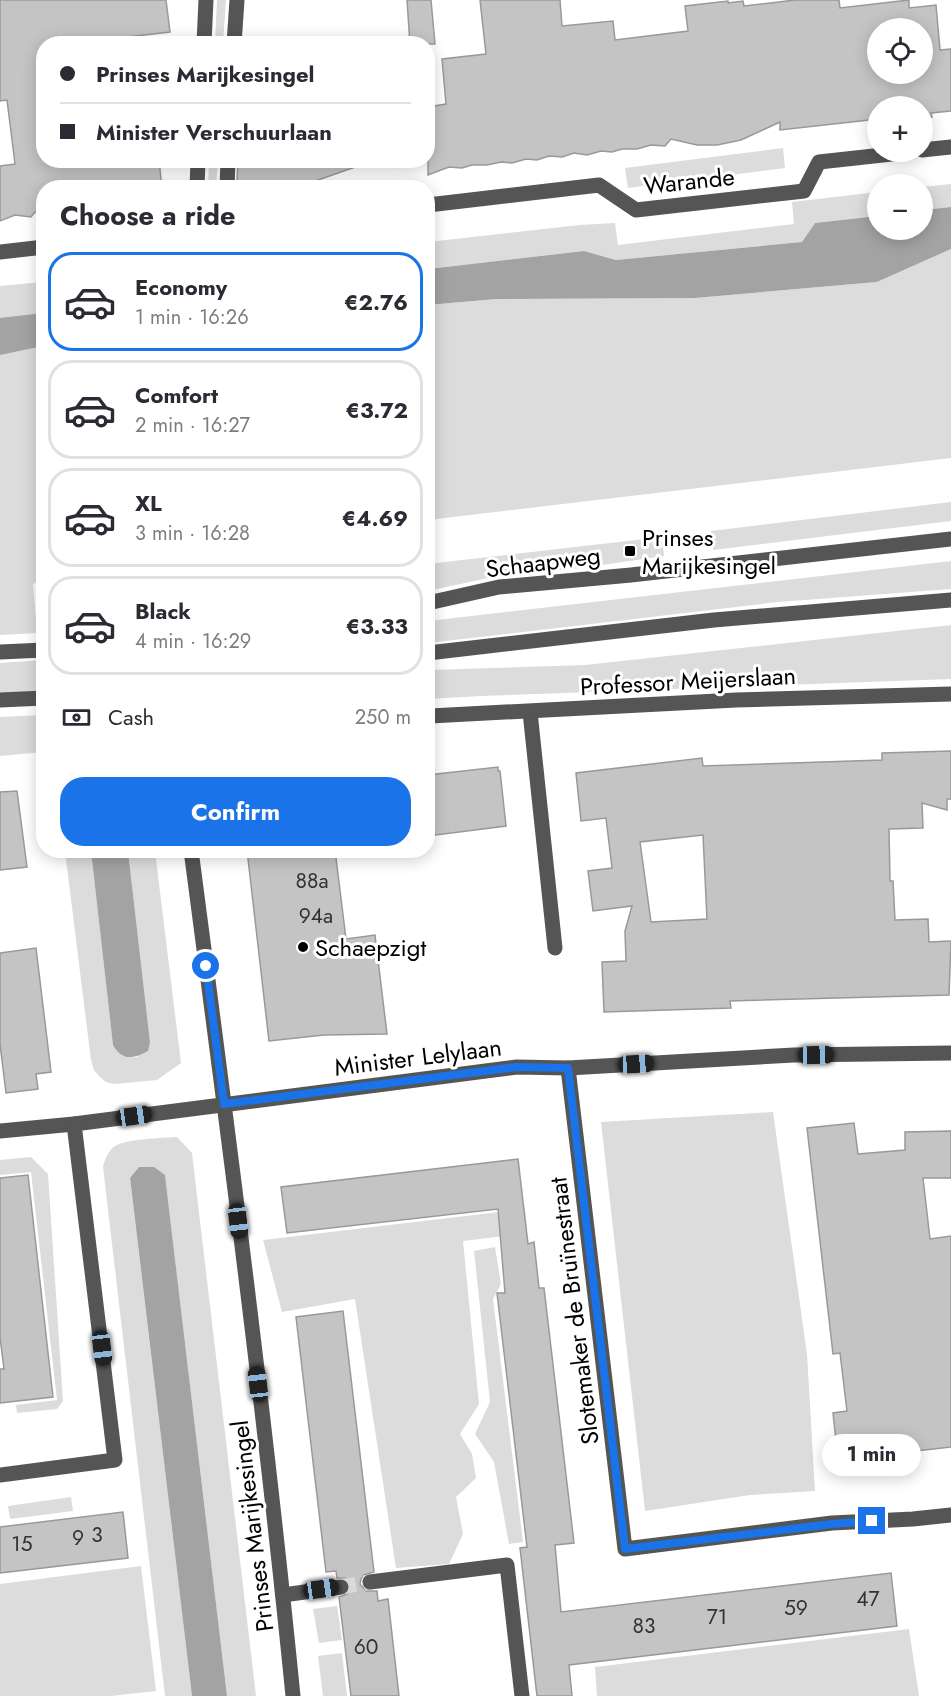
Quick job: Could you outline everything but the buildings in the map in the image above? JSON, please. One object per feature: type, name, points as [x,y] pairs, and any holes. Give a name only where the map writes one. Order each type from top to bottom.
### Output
[{"type":"street","points":[[205,36],[207,0]]},
{"type":"street","points":[[235,36],[237,0]]},
{"type":"street","points":[[933,149],[951,147]]},
{"type":"street","name":"Warande","points":[[435,203],[599,185],[636,210],[647,209],[804,191],[819,162],[867,157]]},
{"type":"street","points":[[0,252],[36,248]]},
{"type":"street","name":"Schaapweg","points":[[435,601],[498,587],[951,539]]},
{"type":"street","points":[[435,652],[714,620],[951,600]]},
{"type":"street","points":[[0,652],[36,650]]},
{"type":"street","name":"Professor Meijerslaan","points":[[435,715],[530,712],[736,700],[951,694]]},
{"type":"street","points":[[2,702],[36,699]]},
{"type":"street","points":[[530,712],[555,948]]},
{"type":"street","name":"Prinses Marijkesingel","points":[[192,858],[224,1104],[294,1696]]},
{"type":"street","name":"Minister Lelylaan","points":[[0,1131],[74,1124],[517,1067],[568,1068],[794,1055],[951,1053]]},
{"type":"street","name":"Slotemaker de Bruïnestraat","points":[[568,1068],[625,1549],[832,1524],[951,1515]]},
{"type":"street","points":[[0,1475],[116,1460],[74,1124]]},
{"type":"street","points":[[370,1582],[507,1565],[522,1696]]},
{"type":"street","points":[[283,1595],[340,1587]]},
{"type":"shaded area","points":[[217,0],[226,0],[223,36],[215,36]]},
{"type":"shaded area","points":[[783,148],[785,168],[628,188],[625,168]]},
{"type":"shaded area","points":[[209,168],[217,168],[217,180],[208,180]]},
{"type":"shaded area","points":[[951,184],[951,207],[933,209],[933,186]]},
{"type":"shaded area","points":[[867,193],[867,217],[815,223],[802,242],[616,260],[584,251],[435,268],[435,241],[615,223],[618,245],[794,224],[792,202]]},
{"type":"shaded area","points":[[951,207],[951,249],[877,282],[695,298],[496,299],[435,304],[435,268],[584,251],[616,260],[802,242],[815,223],[867,217],[867,240],[933,240],[933,209]]},
{"type":"shaded area","points":[[951,249],[951,458],[435,519],[435,304],[496,299],[695,298],[877,282]]},
{"type":"shaded area","points":[[36,283],[36,582],[33,584],[36,633],[0,635],[0,286]]},
{"type":"shaded area","points":[[36,314],[36,347],[0,355],[0,318]]},
{"type":"shaded area","points":[[951,502],[951,521],[713,550],[711,531]]},
{"type":"shaded area","points":[[662,537],[664,556],[581,568],[497,576],[435,589],[435,563]]},
{"type":"shaded area","points":[[951,561],[951,589],[778,602],[435,642],[435,620]]},
{"type":"shaded area","points":[[951,625],[951,679],[435,699],[435,670],[585,665]]},
{"type":"shaded area","points":[[36,660],[36,691],[0,695],[0,663]]},
{"type":"shaded area","points":[[36,715],[36,753],[0,756],[0,717]]},
{"type":"shaded area","points":[[66,858],[92,858],[113,1044],[120,1053],[137,1057],[150,1042],[129,858],[156,858],[181,1063],[157,1080],[114,1084],[100,1077],[94,1070]]},
{"type":"shaded area","points":[[92,858],[129,858],[150,1042],[148,1051],[133,1057],[120,1054],[113,1045]]},
{"type":"shaded area","points":[[773,1112],[807,1354],[815,1491],[750,1495],[645,1511],[601,1122]]},
{"type":"shaded area","points":[[177,1137],[192,1153],[256,1696],[227,1696],[165,1175],[140,1167],[130,1179],[192,1696],[165,1696],[103,1167],[110,1150],[115,1146],[144,1139]]},
{"type":"shaded area","points":[[31,1157],[48,1174],[63,1401],[57,1409],[17,1413],[16,1405],[57,1400],[31,1172],[0,1175],[0,1160]]},
{"type":"shaded area","points":[[139,1167],[154,1167],[165,1175],[227,1696],[192,1696],[130,1178]]},
{"type":"shaded area","points":[[525,1209],[527,1233],[463,1241],[479,1404],[460,1434],[472,1454],[476,1478],[456,1497],[463,1534],[449,1564],[396,1568],[355,1299],[282,1312],[263,1240]]},
{"type":"shaded area","points":[[495,1247],[501,1284],[493,1299],[523,1542],[509,1544],[494,1462],[475,1434],[490,1402],[474,1251]]},
{"type":"shaded area","points":[[71,1497],[73,1511],[10,1519],[8,1506]]},
{"type":"shaded area","points":[[141,1566],[156,1691],[111,1696],[0,1696],[0,1584]]},
{"type":"shaded area","points":[[337,1606],[342,1640],[319,1643],[313,1609]]},
{"type":"shaded area","points":[[909,1629],[919,1696],[597,1696],[595,1667]]},
{"type":"shaded area","points":[[342,1653],[347,1696],[323,1696],[318,1656]]},
{"type":"tunnel","points":[[341,1587],[370,1582]]},
{"type":"place","name":"Prinses Marijkesingel","points":[[630,551]]},
{"type":"place","name":"Schaepzigt","points":[[303,947]]},
{"type":"route","points":[[206,966],[224,1104],[517,1067],[568,1068],[625,1549],[872,1521]]}]
